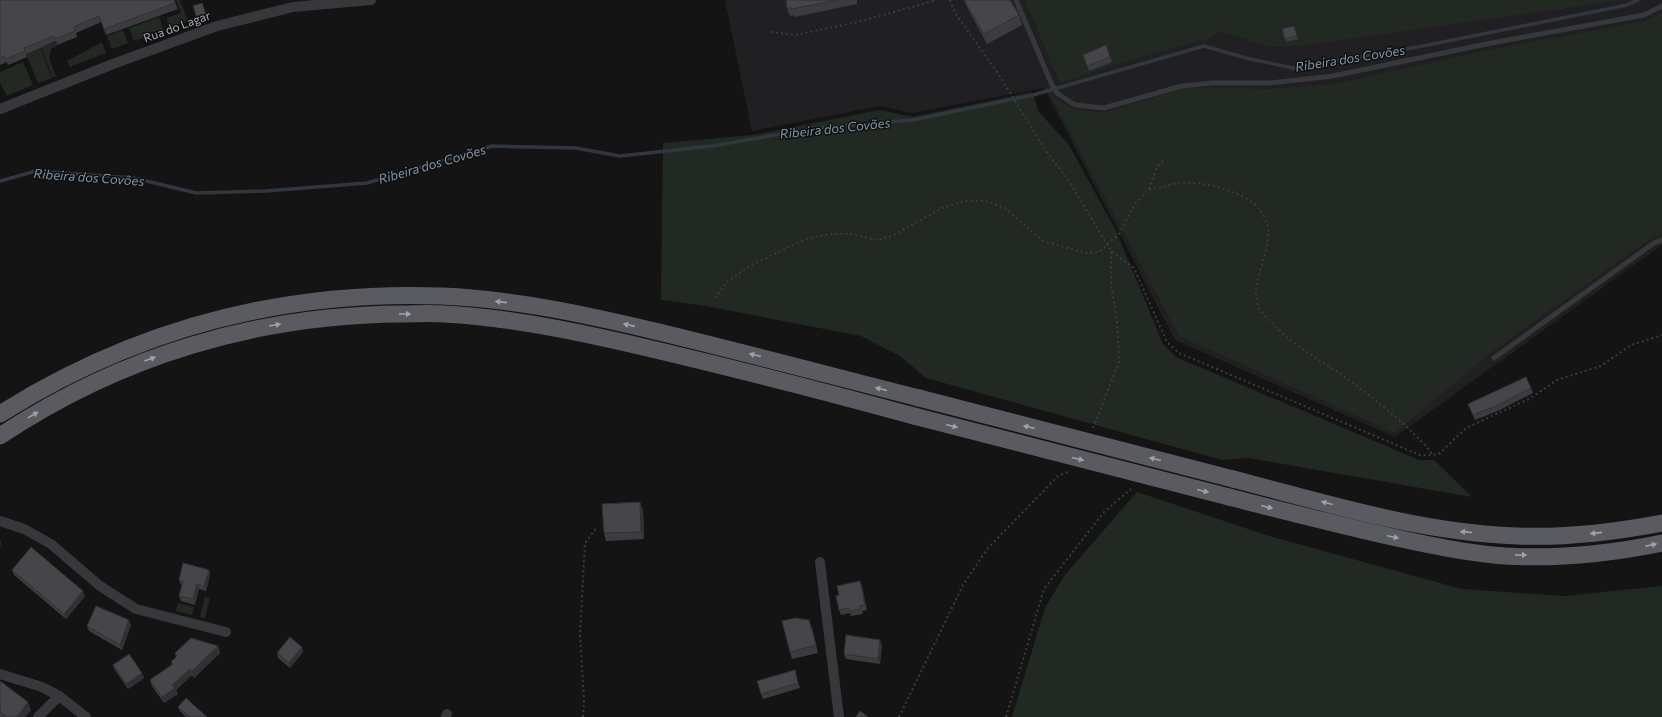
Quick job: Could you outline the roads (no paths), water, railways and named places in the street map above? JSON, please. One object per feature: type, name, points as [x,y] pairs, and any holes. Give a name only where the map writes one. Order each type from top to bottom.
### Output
[{"type":"highway","points":[[0,414],[72,374],[125,348],[190,326],[249,312],[305,302],[368,296],[442,296],[524,305],[597,318],[762,357],[1365,513],[1454,531],[1518,536],[1573,536],[1614,532],[1662,522]]},
{"type":"highway","points":[[0,436],[78,390],[134,365],[196,343],[255,328],[310,319],[369,314],[443,314],[517,322],[598,336],[760,374],[914,416],[1229,497],[1361,530],[1446,548],[1505,556],[1577,554],[1636,548],[1662,543]]},
{"type":"street","name":"Rua do Lagar","points":[[0,109],[113,64],[217,26],[292,7],[371,0]]},
{"type":"street","points":[[0,521],[24,529],[51,544],[100,586],[136,609],[226,632]]},
{"type":"street","points":[[820,562],[839,717]]},
{"type":"street","points":[[0,674],[42,687],[59,696],[86,717]]},
{"type":"street","points":[[38,717],[59,696]]},
{"type":"lane","points":[[1016,0],[1052,85],[1058,94],[1075,105],[1104,108],[1182,86],[1212,83],[1270,83],[1333,76],[1491,43],[1644,15],[1662,6]]},
{"type":"lane","points":[[1494,358],[1654,243],[1662,240]]},
{"type":"waterway","name":"Ribeira dos Covões","points":[[0,181],[36,171],[134,178],[196,193],[266,191],[367,183],[492,146],[576,148],[620,156],[712,146],[816,128],[913,120],[1033,95],[1204,46],[1246,58],[1293,68],[1423,46],[1627,5],[1638,0]]}]
